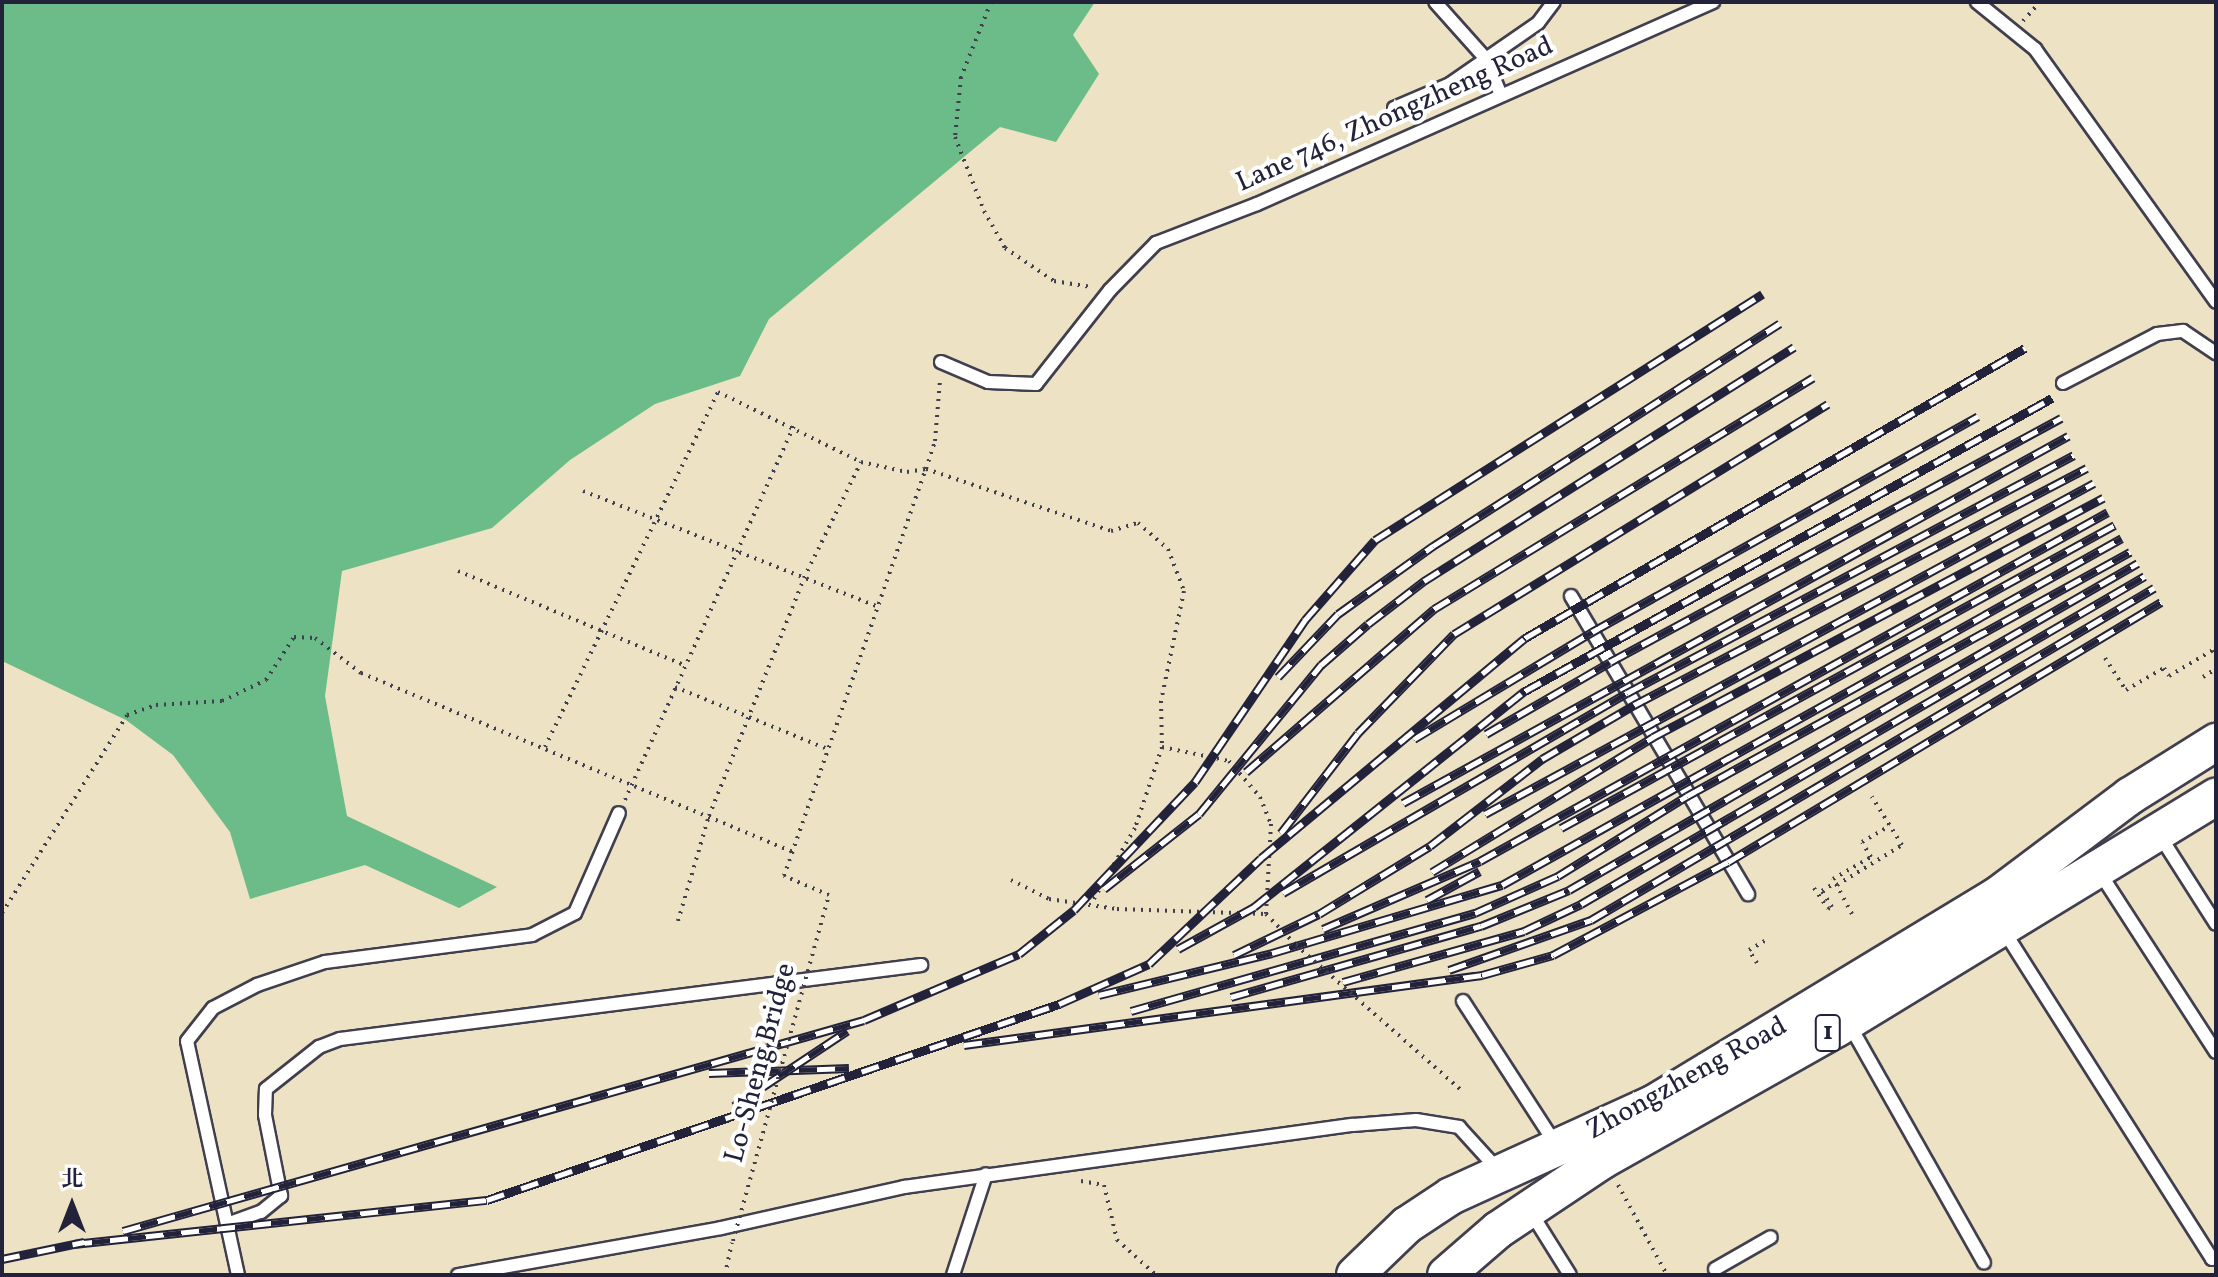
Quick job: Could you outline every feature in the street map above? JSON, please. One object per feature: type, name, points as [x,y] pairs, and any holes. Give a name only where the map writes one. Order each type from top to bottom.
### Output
[{"type":"main road","name":"Zhongzheng Road","points":[[1355,1275],[1407,1225],[1451,1196],[1653,1104],[1986,903],[2130,796],[2216,742]]},
{"type":"main road","name":"Zhongzheng Road","points":[[1446,1275],[1528,1209],[1848,1022],[2216,797]]},
{"type":"main road","points":[[1501,1174],[1528,1209]]},
{"type":"lane","points":[[1435,2],[1486,59],[1500,93]]},
{"type":"lane","points":[[1394,108],[1450,84],[1538,23],[1554,2]]},
{"type":"lane","name":"Lane 746, Zhongzheng Road","points":[[941,362],[988,382],[1036,384],[1110,290],[1156,243],[1257,204],[1500,93],[1713,2]]},
{"type":"lane","points":[[1977,2],[2035,49],[2216,302]]},
{"type":"lane","points":[[2063,383],[2157,334],[2183,331],[2216,353]]},
{"type":"lane","points":[[1571,596],[1748,894]]},
{"type":"lane","points":[[238,1275],[230,1223],[187,1041],[213,1008],[257,985],[325,962],[532,935],[575,913],[619,813]]},
{"type":"lane","points":[[2157,832],[2216,924]]},
{"type":"lane","points":[[2098,870],[2216,1052]]},
{"type":"lane","points":[[2002,929],[2212,1259],[2216,1257]]},
{"type":"lane","points":[[230,1223],[261,1212],[281,1196],[265,1115],[266,1089],[330,1043],[921,965]]},
{"type":"lane","points":[[1463,1001],[1557,1148]]},
{"type":"lane","points":[[1848,1022],[1984,1263]]},
{"type":"lane","points":[[458,1275],[986,1174],[1416,1120],[1459,1127],[1501,1174]]},
{"type":"lane","points":[[953,1275],[986,1174]]},
{"type":"lane","points":[[1528,1209],[1570,1275]]},
{"type":"lane","points":[[1712,1273],[1771,1237]]},
{"type":"path","points":[[991,2],[961,77],[955,137],[984,211],[1005,248],[1054,281],[1110,290]]},
{"type":"path","points":[[2014,32],[2040,2]]},
{"type":"path","points":[[2,913],[127,715],[156,705],[233,696],[266,680],[294,637],[315,638],[361,673],[793,852],[935,441],[941,362]]},
{"type":"path","points":[[545,747],[599,629],[718,392],[794,425],[861,462],[907,472],[926,469],[1111,531],[1138,523],[1168,549],[1184,591],[1161,701],[1162,747],[1135,828],[1091,904]]},
{"type":"path","points":[[619,813],[794,425]]},
{"type":"path","points":[[678,921],[709,816],[751,719],[804,578],[861,462]]},
{"type":"path","points":[[583,491],[879,607]]},
{"type":"path","points":[[458,571],[684,665]]},
{"type":"path","points":[[2105,658],[2126,690],[2164,668],[2169,676],[2214,652]]},
{"type":"path","points":[[2203,677],[2216,669]]},
{"type":"path","points":[[675,687],[829,749]]},
{"type":"path","points":[[1162,747],[1229,761],[1260,797],[1271,824],[1266,914]]},
{"type":"path","points":[[1835,882],[1902,845],[1872,797]]},
{"type":"path","points":[[1814,888],[1828,909],[1832,907],[1822,891],[1871,857],[1862,842],[1890,826]]},
{"type":"path","name":"Lo-Sheng Bridge","points":[[725,1275],[829,895],[784,876],[793,852]]},
{"type":"path","points":[[1011,880],[1049,899],[1266,914],[1296,945],[1461,1090]]},
{"type":"path","points":[[1835,882],[1852,914]]},
{"type":"path","points":[[1757,963],[1749,950],[1768,939]]},
{"type":"path","points":[[1067,1178],[1104,1185],[1117,1240],[1156,1275]]},
{"type":"path","points":[[1615,1180],[1667,1275]]},
{"type":"green space","points":[[2,2],[1095,2],[1073,35],[1099,74],[1056,142],[1000,127],[769,319],[740,376],[655,404],[570,460],[492,528],[342,571],[325,696],[347,816],[497,887],[459,908],[365,865],[250,899],[230,832],[173,755],[126,720],[2,661]]},
{"type":"railway","points":[[123,1231],[864,1020],[1019,954],[1074,910],[1195,782],[1305,620],[1375,540],[1763,294]]},
{"type":"railway","points":[[1278,677],[1338,614],[1433,546],[1780,323]]},
{"type":"railway","points":[[1104,889],[1199,814],[1321,665],[1368,624],[1424,581],[1794,347]]},
{"type":"railway","points":[[74,1244],[487,1200],[1059,1004],[1149,964],[1261,858],[1525,638],[2025,348]]},
{"type":"railway","points":[[1246,772],[1434,609],[1813,378]]},
{"type":"railway","points":[[1178,949],[1254,907],[1525,691],[2052,398]]},
{"type":"railway","points":[[1281,833],[1358,733],[1454,634],[1828,404]]},
{"type":"railway","points":[[1414,739],[1592,632],[1978,416]]},
{"type":"railway","points":[[1486,734],[1610,662],[2061,418]]},
{"type":"railway","points":[[1403,803],[2068,436]]},
{"type":"railway","points":[[1283,893],[1627,693],[2074,455]]},
{"type":"railway","points":[[1234,955],[1319,914],[1430,846],[1542,759],[1634,705],[2087,468]]},
{"type":"railway","points":[[1485,814],[2094,483]]},
{"type":"railway","points":[[1432,872],[1653,737],[2103,498]]},
{"type":"railway","points":[[1323,929],[1480,861],[2108,512]]},
{"type":"railway","points":[[1561,828],[2115,525]]},
{"type":"railway","points":[[1099,995],[1272,953],[1502,885],[2122,538]]},
{"type":"railway","points":[[1131,1011],[1475,913],[1558,876],[1687,796],[2130,552]]},
{"type":"railway","points":[[1231,997],[1481,926],[1569,890],[2138,563]]},
{"type":"railway","points":[[1343,982],[1524,931],[1581,904],[2145,576]]},
{"type":"railway","points":[[1449,970],[1591,920],[2154,588]]},
{"type":"railway","points":[[964,1045],[1482,975],[1553,955],[1728,862],[2161,602]]},
{"type":"railway","points":[[1427,900],[1480,871]]},
{"type":"railway","points":[[734,1106],[847,1031]]},
{"type":"railway","points":[[709,1073],[849,1068]]},
{"type":"railway","points":[[2,1259],[84,1242]]}]
